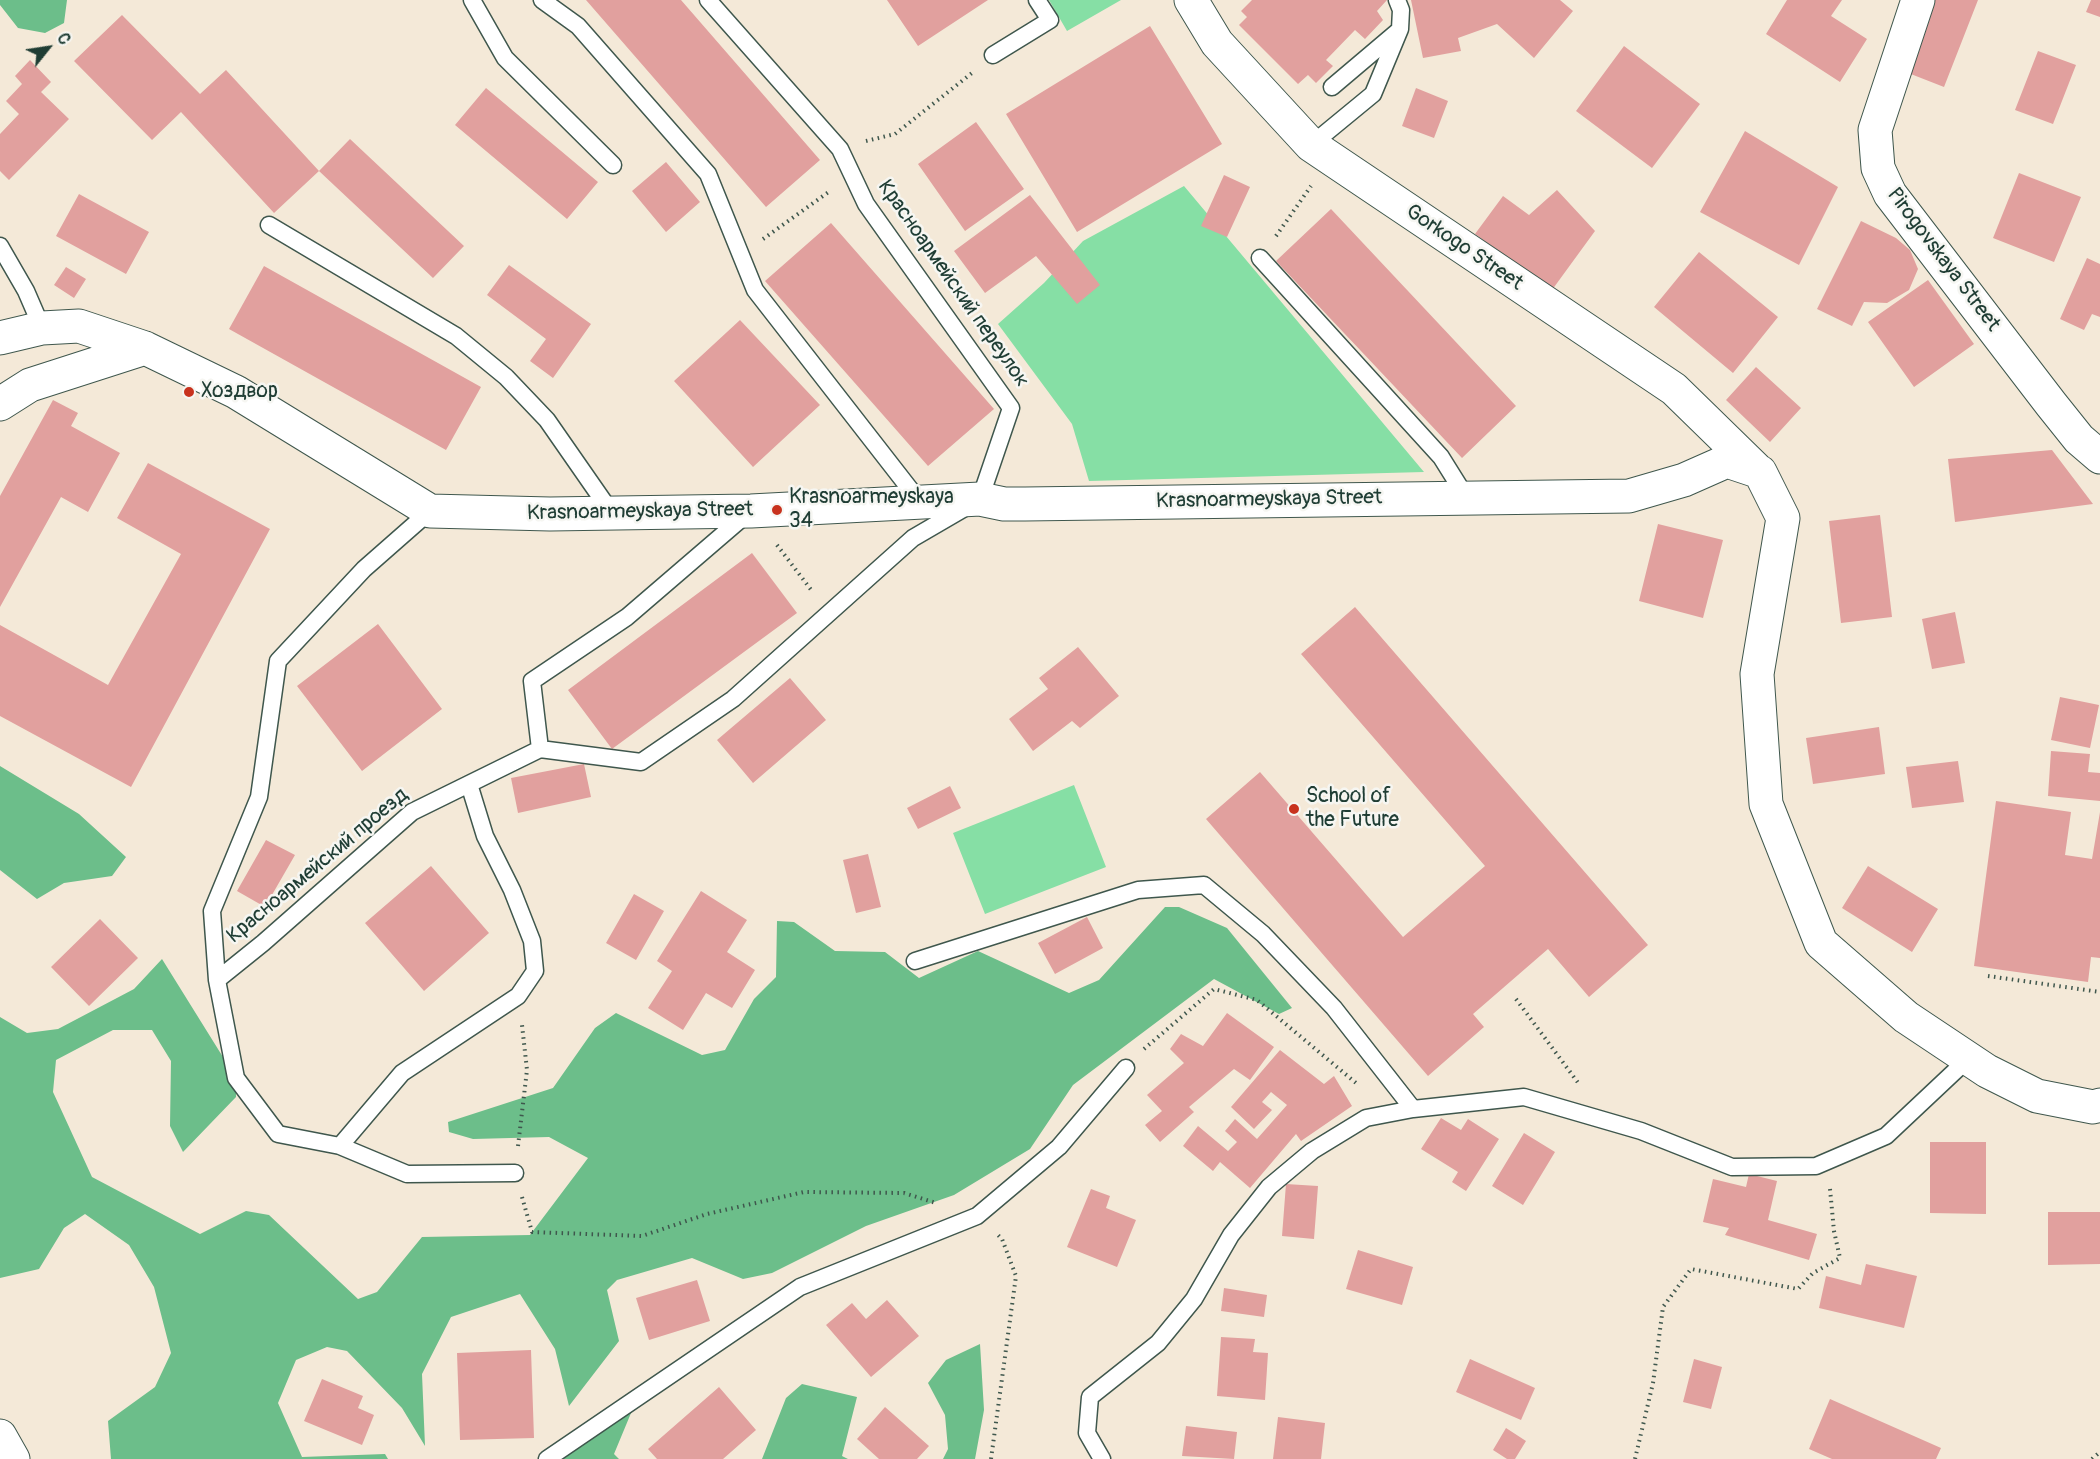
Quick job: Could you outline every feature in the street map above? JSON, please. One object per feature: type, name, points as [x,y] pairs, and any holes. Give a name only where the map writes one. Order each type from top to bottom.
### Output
[{"type":"street","name":"Gorkogo Street","points":[[1191,0],[1217,43],[1311,145],[1674,389],[1760,472]]},
{"type":"street","name":"Pirogovskaya Street","points":[[1918,0],[1875,130],[1878,168],[1890,194],[2051,404],[2079,439],[2100,457]]},
{"type":"street","points":[[0,338],[42,328],[79,326],[145,348],[236,392],[430,511]]},
{"type":"street","points":[[0,404],[30,385],[145,348]]},
{"type":"street","name":"Krasnoarmeyskaya Street","points":[[430,511],[550,514],[751,511],[980,500],[1004,504],[1629,496],[1684,480],[1727,461],[1760,472]]},
{"type":"street","points":[[1760,472],[1783,518],[1756,674],[1766,804],[1821,943],[1906,1017],[1987,1071],[2037,1096],[2092,1107],[2100,1106]]},
{"type":"street","points":[[0,1436],[13,1459]]},
{"type":"lane","points":[[472,0],[505,58],[613,165]]},
{"type":"lane","points":[[542,0],[578,26],[708,174],[755,290],[920,502]]},
{"type":"lane","name":"Красноармейский переулок","points":[[708,0],[840,149],[866,204],[1011,408],[980,500]]},
{"type":"lane","points":[[993,55],[1050,20],[1037,0]]},
{"type":"lane","points":[[1311,145],[1373,94],[1400,30],[1401,10],[1397,0]]},
{"type":"lane","points":[[1332,87],[1400,30]]},
{"type":"lane","points":[[269,225],[456,336],[506,377],[547,420],[611,512]]},
{"type":"lane","points":[[0,246],[26,291],[42,328]]},
{"type":"lane","points":[[1260,258],[1441,457],[1466,497]]},
{"type":"lane","points":[[751,511],[627,617],[532,681],[540,749],[641,762],[733,699],[913,538],[980,500]]},
{"type":"lane","points":[[430,511],[364,569],[278,661],[259,797],[212,911],[217,980],[236,1078],[278,1134],[340,1146],[407,1174],[515,1173]]},
{"type":"lane","name":"Красноармейский проезд","points":[[217,980],[263,943],[412,812],[540,749]]},
{"type":"lane","points":[[340,1146],[402,1073],[518,996],[535,971],[532,941],[512,890],[485,836],[469,784]]},
{"type":"lane","points":[[915,962],[1138,890],[1204,885],[1263,934],[1334,1008],[1413,1109]]},
{"type":"lane","points":[[1102,1459],[1087,1433],[1090,1397],[1158,1343],[1194,1299],[1231,1235],[1269,1187],[1312,1151],[1366,1118],[1413,1109],[1524,1096],[1641,1131],[1732,1167],[1816,1166],[1886,1136],[1969,1058]]},
{"type":"lane","points":[[547,1459],[800,1287],[977,1216],[1059,1146],[1126,1068]]},
{"type":"path","points":[[895,134],[993,55]]},
{"type":"path","points":[[741,255],[852,174]]},
{"type":"path","points":[[1260,258],[1316,179]]},
{"type":"path","points":[[751,511],[829,614]]},
{"type":"path","points":[[1988,976],[2100,992]]},
{"type":"path","points":[[1126,1068],[1161,1032],[1214,989],[1257,1000],[1312,1046]]},
{"type":"path","points":[[518,996],[527,1070],[515,1173],[532,1232],[642,1236],[707,1214],[804,1192],[904,1192],[977,1216],[1002,1239],[1016,1276],[991,1459]]},
{"type":"path","points":[[1516,999],[1606,1121]]},
{"type":"path","points":[[1635,1459],[1653,1383],[1663,1307],[1691,1269],[1798,1288],[1813,1273],[1840,1258],[1834,1231],[1830,1186],[1816,1166]]},
{"type":"path","points":[[2092,1459],[2100,1452]]},
{"type":"green space","points":[[0,0],[67,0],[64,23],[45,33],[18,28],[0,5]]},
{"type":"green space","points":[[1049,0],[1121,0],[1067,31]]},
{"type":"green space","points":[[1184,186],[1424,472],[1089,481],[1072,424],[998,324],[1044,283],[1083,241]]},
{"type":"green space","points":[[0,766],[79,814],[126,857],[112,876],[64,883],[37,899],[0,870]]},
{"type":"green space","points":[[1074,785],[1106,867],[985,914],[953,833]]},
{"type":"green space","points":[[1165,907],[1179,907],[1227,928],[1292,1008],[1279,1014],[1214,979],[1073,1085],[1030,1149],[954,1195],[866,1226],[772,1273],[743,1279],[692,1258],[617,1280],[607,1290],[619,1341],[569,1406],[555,1349],[520,1294],[451,1317],[422,1374],[425,1446],[402,1408],[347,1351],[327,1347],[296,1360],[278,1403],[302,1457],[385,1454],[388,1459],[111,1459],[108,1421],[155,1387],[171,1353],[154,1287],[129,1245],[85,1214],[64,1228],[39,1269],[0,1278],[0,1017],[27,1033],[58,1029],[134,989],[162,959],[236,1078],[236,1097],[183,1152],[170,1126],[171,1061],[152,1030],[113,1030],[56,1060],[53,1092],[92,1177],[200,1234],[246,1211],[269,1215],[358,1299],[377,1292],[422,1237],[530,1235],[588,1158],[549,1137],[473,1139],[449,1132],[448,1122],[553,1088],[595,1028],[616,1013],[702,1055],[725,1050],[754,999],[776,977],[777,921],[794,922],[835,951],[885,952],[919,978],[978,951],[1069,993],[1099,980]]},
{"type":"green space","points":[[980,1344],[984,1410],[975,1459],[943,1459],[948,1449],[945,1415],[928,1383],[946,1360]]},
{"type":"green space","points":[[802,1384],[857,1397],[842,1456],[848,1459],[762,1459],[786,1398]]},
{"type":"green space","points":[[636,1401],[614,1454],[619,1459],[559,1459]]},
{"type":"building","points":[[586,0],[681,0],[820,160],[766,207]]},
{"type":"building","points":[[887,0],[988,0],[918,46]]},
{"type":"building","points":[[1252,0],[1387,0],[1377,11],[1383,20],[1365,39],[1355,30],[1326,60],[1333,66],[1316,83],[1308,75],[1298,84],[1239,25],[1247,17],[1241,11]]},
{"type":"building","points":[[1411,0],[1560,0],[1573,11],[1534,58],[1497,24],[1458,38],[1461,51],[1423,58]]},
{"type":"building","points":[[1787,0],[1842,0],[1831,16],[1867,39],[1840,82],[1766,34]]},
{"type":"building","points":[[1924,0],[1978,0],[1944,87],[1898,69]]},
{"type":"building","points":[[2091,0],[2100,0],[2100,17],[2086,12]]},
{"type":"building","points":[[122,15],[200,94],[226,70],[319,171],[274,213],[181,112],[152,140],[74,61]]},
{"type":"building","points":[[1150,26],[1222,144],[1077,232],[1006,114]]},
{"type":"building","points":[[1624,46],[1700,104],[1652,168],[1576,111]]},
{"type":"building","points":[[2038,51],[2076,65],[2053,124],[2015,110]]},
{"type":"building","points":[[30,60],[51,82],[41,92],[69,119],[9,180],[0,171],[0,134],[19,114],[6,101],[22,84],[15,76]]},
{"type":"building","points":[[486,88],[598,182],[567,219],[455,125]]},
{"type":"building","points":[[1416,88],[1448,101],[1434,138],[1402,126]]},
{"type":"building","points":[[976,122],[1024,189],[965,231],[918,164]]},
{"type":"building","points":[[1745,131],[1838,187],[1799,265],[1700,212]]},
{"type":"building","points":[[350,139],[464,246],[433,278],[319,171]]},
{"type":"building","points":[[666,162],[700,202],[666,232],[632,191]]},
{"type":"building","points":[[2019,173],[2081,197],[2054,262],[1993,238]]},
{"type":"building","points":[[1224,175],[1250,187],[1227,237],[1201,226]]},
{"type":"building","points":[[1557,190],[1595,231],[1552,290],[1475,234],[1503,196],[1529,215]]},
{"type":"building","points":[[79,194],[149,232],[126,274],[56,236]]},
{"type":"building","points":[[1030,195],[1100,285],[1077,304],[1036,256],[985,293],[954,251]]},
{"type":"building","points":[[1331,209],[1516,406],[1462,458],[1276,261]]},
{"type":"building","points":[[1861,221],[1896,238],[1910,250],[1918,269],[1909,290],[1887,303],[1864,302],[1852,326],[1817,309]]},
{"type":"building","points":[[831,223],[994,409],[928,466],[765,281]]},
{"type":"building","points":[[1699,252],[1778,317],[1733,373],[1654,307]]},
{"type":"building","points":[[2087,258],[2100,264],[2100,317],[2092,314],[2084,330],[2060,319]]},
{"type":"building","points":[[509,265],[591,324],[553,378],[530,361],[546,339],[487,295]]},
{"type":"building","points":[[264,266],[481,387],[446,450],[229,329]]},
{"type":"building","points":[[66,267],[86,279],[74,298],[54,285]]},
{"type":"building","points":[[1928,280],[1974,344],[1914,387],[1868,322]]},
{"type":"building","points":[[740,320],[820,405],[753,467],[674,381]]},
{"type":"building","points":[[1756,367],[1801,408],[1770,442],[1726,400]]},
{"type":"building","points":[[53,400],[78,413],[71,426],[120,453],[88,512],[61,497],[0,607],[0,496]]},
{"type":"building","points":[[2052,450],[2093,504],[1955,522],[1948,459]]},
{"type":"building","points":[[148,463],[270,529],[131,787],[0,716],[0,625],[108,685],[181,554],[117,518]]},
{"type":"building","points":[[1880,515],[1892,617],[1841,623],[1829,521]]},
{"type":"building","points":[[1658,524],[1723,540],[1703,618],[1639,601]]},
{"type":"building","points":[[752,553],[797,613],[612,749],[568,690]]},
{"type":"building","points":[[1355,607],[1648,945],[1589,997],[1548,949],[1473,1014],[1484,1027],[1428,1076],[1206,819],[1260,772],[1403,937],[1485,866],[1301,654]]},
{"type":"building","points":[[1955,612],[1965,663],[1932,669],[1922,619]]},
{"type":"building","points":[[378,624],[442,709],[362,771],[297,686]]},
{"type":"building","points":[[1078,647],[1119,696],[1080,728],[1072,721],[1033,751],[1009,719],[1048,689],[1039,678]]},
{"type":"building","points":[[790,678],[826,720],[753,783],[717,740]]},
{"type":"building","points":[[2060,697],[2099,705],[2090,748],[2051,740]]},
{"type":"building","points":[[1879,727],[1885,774],[1813,784],[1806,738]]},
{"type":"building","points":[[2051,751],[2090,754],[2088,772],[2100,773],[2100,801],[2048,796]]},
{"type":"building","points":[[1958,761],[1964,802],[1912,808],[1906,767]]},
{"type":"building","points":[[584,764],[591,797],[518,813],[511,778]]},
{"type":"building","points":[[950,786],[961,808],[918,829],[907,808]]},
{"type":"building","points":[[1996,801],[2071,812],[2065,855],[2092,859],[2100,812],[2100,958],[2091,957],[2088,982],[1974,966]]},
{"type":"building","points":[[266,840],[295,855],[265,907],[237,891]]},
{"type":"building","points":[[868,854],[881,907],[856,913],[843,860]]},
{"type":"building","points":[[431,866],[489,933],[424,991],[365,923]]},
{"type":"building","points":[[1868,866],[1938,909],[1912,952],[1842,908]]},
{"type":"building","points":[[701,891],[747,920],[727,952],[755,970],[732,1008],[706,993],[683,1030],[648,1008],[672,971],[657,961]]},
{"type":"building","points":[[634,894],[664,911],[636,960],[606,943]]},
{"type":"building","points":[[1087,917],[1103,948],[1055,974],[1038,943]]},
{"type":"building","points":[[100,919],[138,958],[89,1006],[51,967]]},
{"type":"building","points":[[1227,1013],[1274,1047],[1250,1080],[1234,1069],[1189,1107],[1194,1112],[1160,1142],[1145,1125],[1162,1111],[1147,1095],[1184,1063],[1170,1049],[1181,1034],[1203,1046]]},
{"type":"building","points":[[1280,1050],[1324,1084],[1334,1076],[1352,1106],[1301,1141],[1296,1134],[1250,1188],[1220,1162],[1213,1171],[1183,1146],[1198,1126],[1228,1151],[1237,1142],[1225,1131],[1235,1119],[1257,1139],[1287,1105],[1271,1092],[1262,1102],[1272,1110],[1254,1129],[1231,1107]]},
{"type":"building","points":[[1441,1118],[1461,1130],[1468,1119],[1499,1139],[1466,1191],[1452,1182],[1458,1172],[1421,1149]]},
{"type":"building","points":[[1524,1133],[1555,1152],[1523,1205],[1492,1186]]},
{"type":"building","points":[[1930,1142],[1986,1142],[1986,1214],[1930,1213]]},
{"type":"building","points":[[1749,1174],[1777,1181],[1768,1220],[1817,1234],[1809,1260],[1725,1235],[1729,1228],[1703,1222],[1713,1179],[1746,1187]]},
{"type":"building","points":[[1286,1184],[1318,1186],[1314,1239],[1282,1236]]},
{"type":"building","points":[[1091,1189],[1110,1196],[1106,1208],[1136,1220],[1117,1267],[1067,1247]]},
{"type":"building","points":[[2048,1212],[2100,1212],[2100,1264],[2048,1265]]},
{"type":"building","points":[[1358,1250],[1413,1267],[1402,1305],[1346,1289]]},
{"type":"building","points":[[1866,1264],[1917,1276],[1904,1328],[1819,1308],[1826,1276],[1861,1285]]},
{"type":"building","points":[[697,1280],[710,1321],[649,1340],[636,1298]]},
{"type":"building","points":[[1224,1288],[1267,1295],[1264,1317],[1221,1311]]},
{"type":"building","points":[[887,1300],[919,1336],[871,1377],[826,1325],[852,1303],[866,1319]]},
{"type":"building","points":[[1221,1337],[1255,1339],[1253,1352],[1268,1353],[1265,1400],[1217,1396]]},
{"type":"building","points":[[531,1350],[534,1438],[460,1440],[457,1353]]},
{"type":"building","points":[[1470,1359],[1535,1388],[1521,1420],[1456,1392]]},
{"type":"building","points":[[1694,1359],[1722,1367],[1711,1409],[1683,1402]]},
{"type":"building","points":[[322,1379],[363,1396],[358,1408],[374,1415],[362,1445],[304,1421]]},
{"type":"building","points":[[719,1387],[756,1430],[723,1459],[657,1459],[648,1449]]},
{"type":"building","points":[[1830,1399],[1941,1448],[1936,1459],[1832,1459],[1809,1449]]},
{"type":"building","points":[[885,1407],[929,1446],[917,1459],[879,1459],[857,1439]]},
{"type":"building","points":[[1278,1417],[1325,1423],[1321,1459],[1273,1459]]},
{"type":"building","points":[[1186,1426],[1237,1432],[1234,1459],[1182,1456]]},
{"type":"building","points":[[1506,1428],[1526,1441],[1515,1459],[1507,1459],[1493,1450]]},
{"type":"place","name":"Хоздвор","points":[[189,392]]},
{"type":"place","name":"Krasnoarmeyskaya 34","points":[[777,510]]},
{"type":"place","name":"School of the Future","points":[[1294,809]]}]
